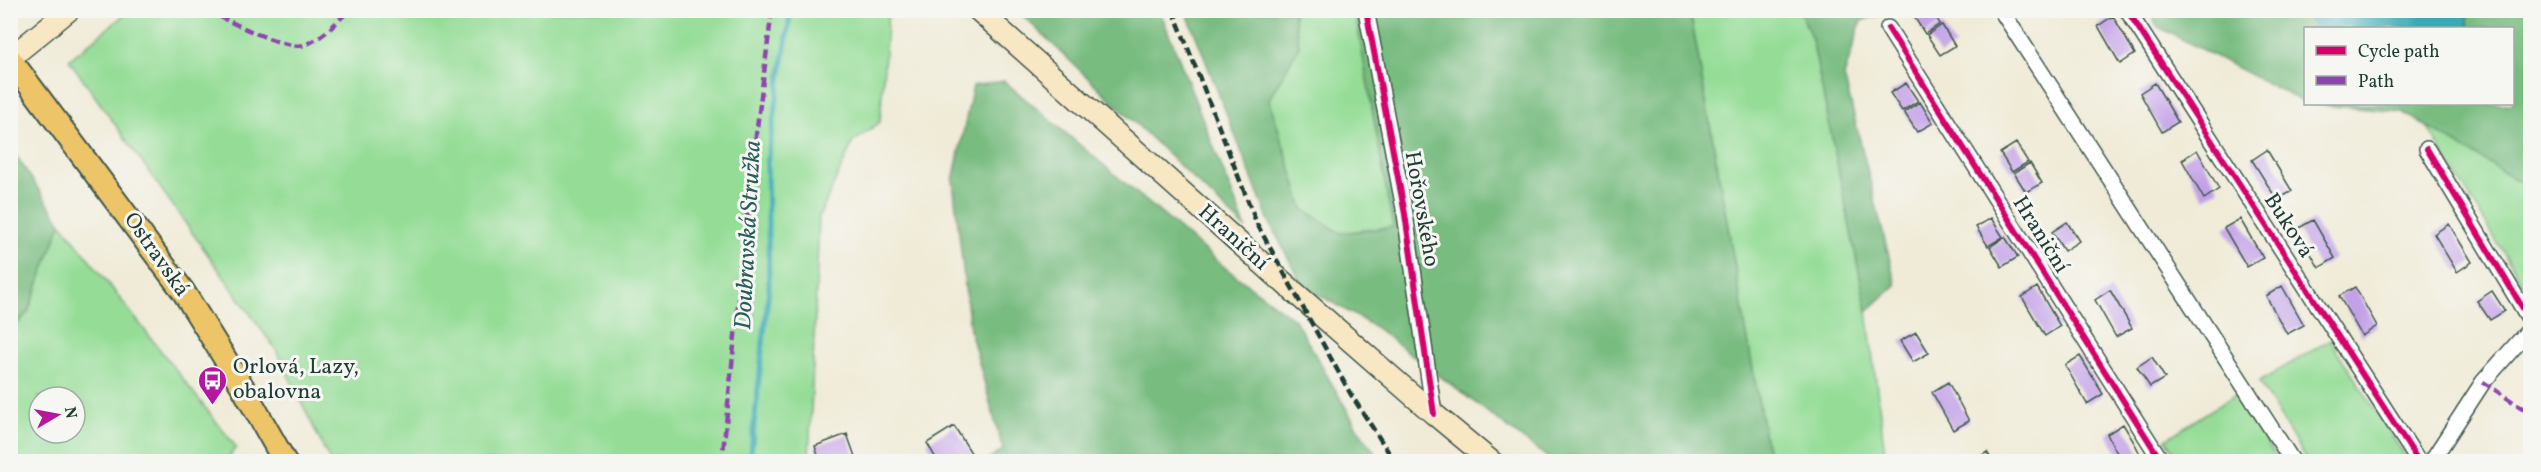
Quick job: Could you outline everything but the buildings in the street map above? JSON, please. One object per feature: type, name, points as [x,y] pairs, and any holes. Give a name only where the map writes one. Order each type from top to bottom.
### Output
[{"type":"main road","points":[[10,58],[69,10]]},
{"type":"main road","name":"Hraniční","points":[[978,10],[1434,414],[1492,462]]},
{"type":"main road","name":"Ostravská","points":[[10,58],[183,291],[285,462]]},
{"type":"street","name":"Hořovského","points":[[1366,10],[1405,214],[1434,414]]},
{"type":"street","points":[[2001,10],[2293,462]]},
{"type":"street","name":"Buková","points":[[2127,10],[2419,462]]},
{"type":"street","name":"Hraniční","points":[[1888,28],[2162,462]]},
{"type":"street","points":[[2427,149],[2530,320]]},
{"type":"street","points":[[2431,462],[2483,382],[2530,328]]},
{"type":"green space","points":[[130,10],[888,11],[880,122],[853,142],[819,217],[809,461],[330,461],[276,350],[69,60]]},
{"type":"green space","points":[[1018,11],[1160,11],[1246,229]]},
{"type":"green space","points":[[1186,11],[1293,11],[1299,46],[1269,99],[1303,209],[1340,233],[1393,227],[1355,11],[1690,11],[1769,461],[1552,461],[1375,327],[1302,285],[1268,219]]},
{"type":"green space","points":[[1293,11],[1355,11],[1393,227],[1340,233],[1303,209],[1269,99],[1299,46]]},
{"type":"green space","points":[[1690,11],[1800,11],[1812,39],[1867,311],[1886,461],[1769,461]]},
{"type":"green space","points":[[1800,11],[1890,11],[1861,21],[1844,76],[1896,285],[1867,311],[1812,39]]},
{"type":"green space","points":[[2148,11],[2307,11],[2308,19],[2316,27],[2304,27],[2304,102],[2158,27]]},
{"type":"green space","points":[[2467,11],[2530,11],[2530,188],[2403,112],[2319,105],[2514,105],[2514,27],[2469,27]]},
{"type":"green space","points":[[1004,81],[1228,270],[1295,320],[1358,429],[1381,461],[986,461],[1003,450],[970,330],[953,181],[973,86]]},
{"type":"green space","points":[[2426,125],[2530,188],[2530,296]]},
{"type":"green space","points":[[11,148],[61,223],[28,312],[11,331]]},
{"type":"green space","points":[[61,223],[236,447],[226,461],[11,461],[10,331],[28,312]]},
{"type":"green space","points":[[2330,340],[2408,461],[2307,461],[2259,382]]},
{"type":"green space","points":[[2236,394],[2278,461],[2180,461],[2166,439]]},
{"type":"water","points":[[2307,11],[2467,11],[2469,27],[2316,27],[2308,19]]},
{"type":"waterway","name":"Doubravská Stružka","points":[[750,462],[769,288],[767,162],[791,10]]},
{"type":"railway","points":[[1173,10],[1257,224],[1350,393],[1395,462]]},
{"type":"marked path","points":[[207,10],[270,39],[296,46],[317,39],[349,10]]},
{"type":"marked path","points":[[722,462],[754,151],[772,10]]},
{"type":"marked path","points":[[2483,382],[2530,413]]},
{"type":"cycle path","points":[[1366,10],[1405,214],[1434,414]]},
{"type":"cycle path","points":[[2127,10],[2419,462]]},
{"type":"cycle path","points":[[1888,28],[2162,462]]},
{"type":"cycle path","points":[[2427,149],[2530,320]]},
{"type":"place","name":"Orlová, Lazy, obalovna","points":[[212,406]]}]
